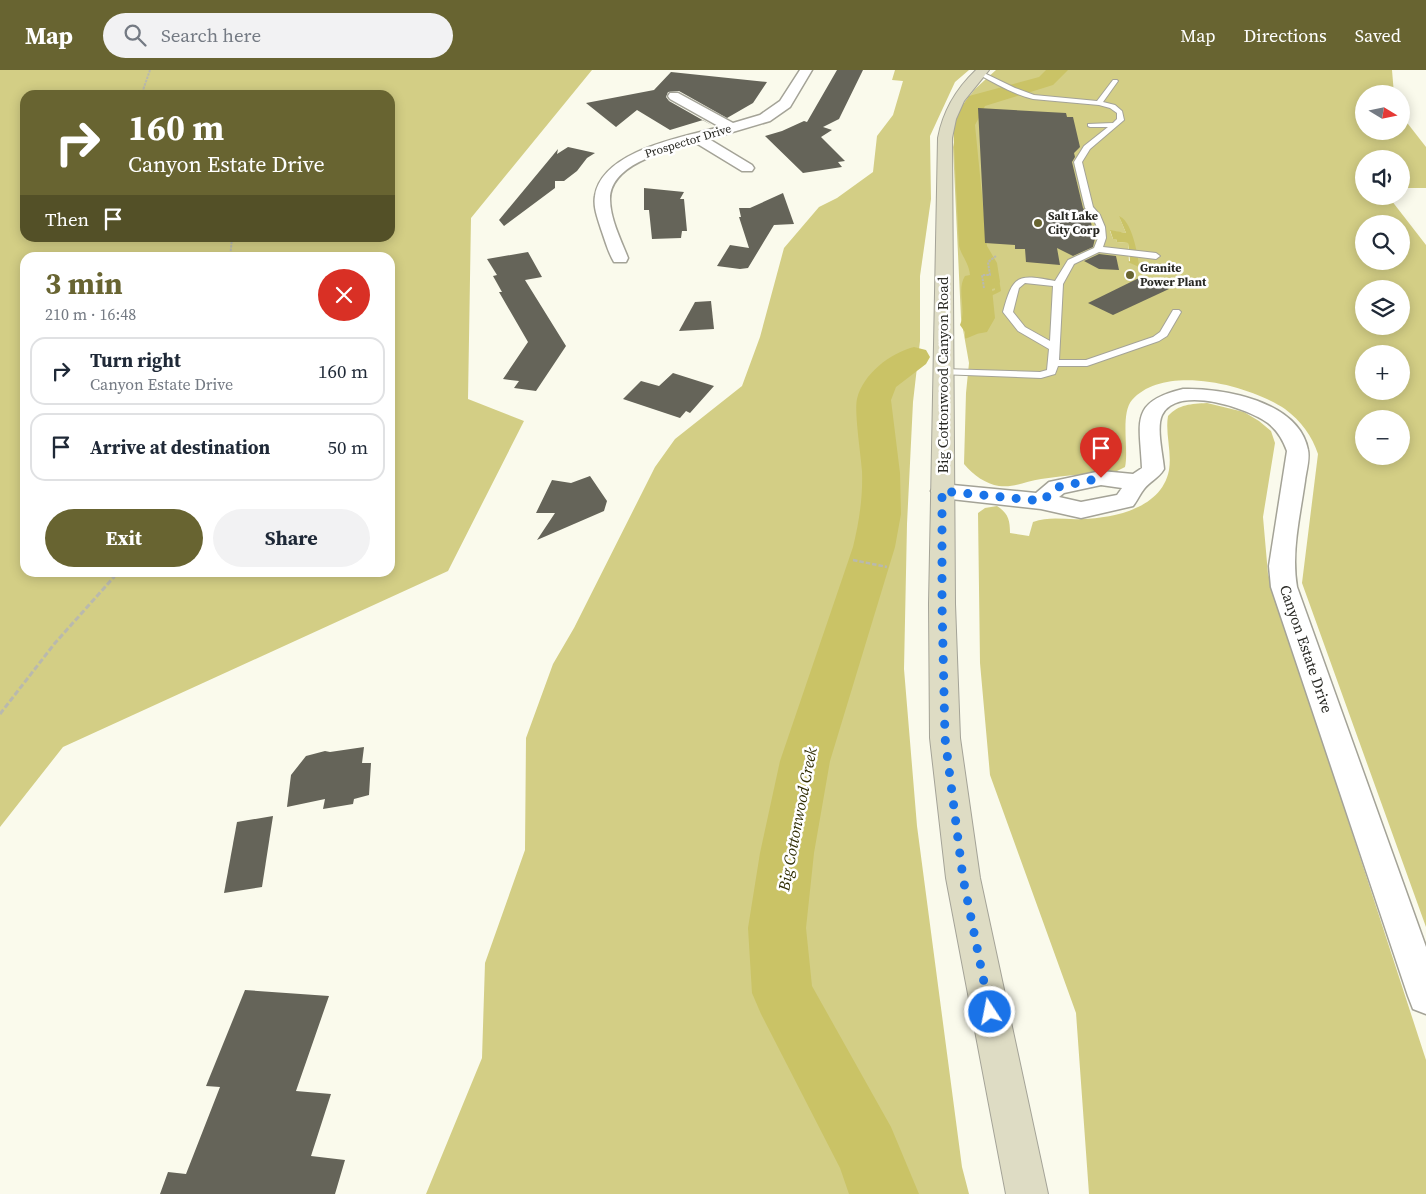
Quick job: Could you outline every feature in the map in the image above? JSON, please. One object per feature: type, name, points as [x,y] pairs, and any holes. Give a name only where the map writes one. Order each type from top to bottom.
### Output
[{"type":"main road","name":"Big Cottonwood Canyon Road","points":[[982,72],[970,82],[954,106],[947,123],[945,138],[942,491],[945,738],[963,878],[1027,1194]]},
{"type":"street","name":"Prospector Drive","points":[[620,258],[601,206],[602,193],[607,181],[629,161],[645,153],[765,118],[785,104],[806,70]]},
{"type":"street","points":[[674,96],[732,128]]},
{"type":"street","points":[[696,138],[747,168]]},
{"type":"street","name":"Canyon Estate Drive","points":[[942,491],[1042,501],[1080,510],[1125,501],[1145,475],[1153,410],[1167,399],[1185,395],[1232,399],[1259,408],[1285,424],[1297,443],[1298,451],[1281,566],[1284,587],[1426,996]]},
{"type":"lane","points":[[982,72],[1006,87],[1022,94],[1043,98],[1099,103],[1121,111],[1123,115],[1122,120],[1087,148],[1078,162],[1089,208],[1096,215],[1101,227],[1102,238],[1098,249]]},
{"type":"lane","points":[[1099,103],[1116,81]]},
{"type":"lane","points":[[1090,125],[1115,125]]},
{"type":"lane","points":[[944,372],[1040,375],[1051,372],[1058,284],[1071,262],[1075,258],[1098,249],[1156,256]]},
{"type":"lane","points":[[1054,348],[1019,326],[1012,320],[1008,312],[1016,284],[1021,281],[1058,284]]},
{"type":"lane","points":[[1053,363],[1087,363],[1156,339],[1164,334],[1176,312]]},
{"type":"path","points":[[143,90],[150,70]]},
{"type":"path","points":[[984,288],[982,275],[990,275],[988,262],[996,256]]},
{"type":"path","points":[[853,560],[887,567]]},
{"type":"path","points":[[0,714],[55,643],[114,577]]},
{"type":"shaded area","points":[[0,70],[592,70],[471,218],[468,399],[524,421],[448,571],[63,747],[0,827]]},
{"type":"shaded area","points":[[895,70],[969,70],[955,82],[930,136],[931,199],[920,276],[920,341],[913,402],[907,524],[904,669],[917,826],[962,1167],[969,1194],[426,1194],[482,1058],[485,963],[525,850],[526,738],[553,664],[574,628],[655,467],[675,439],[742,386],[760,337],[784,248],[819,207],[837,198],[873,172],[877,136],[893,115],[903,81],[892,80]]},
{"type":"shaded area","points":[[996,70],[1392,70],[1393,85],[1355,85],[1355,140],[1410,140],[1410,127],[1426,147],[1426,188],[1410,188],[1410,150],[1355,150],[1355,205],[1395,205],[1403,215],[1355,215],[1355,270],[1410,270],[1410,224],[1426,245],[1426,927],[1302,583],[1318,454],[1316,447],[1301,424],[1285,409],[1251,392],[1207,382],[1185,380],[1165,382],[1147,389],[1132,400],[1128,406],[1126,414],[1125,467],[1117,471],[1050,478],[999,486],[985,481],[971,472],[964,464],[966,393],[969,363],[961,318],[953,147],[962,106],[975,89]],"holes":[[[1119,216],[1138,257],[1129,262],[1128,243],[1117,242],[1116,239],[1113,239],[1110,231],[1126,233]],[[992,273],[982,288],[982,327],[965,339],[964,324],[972,319],[973,315],[970,278]]]},
{"type":"shaded area","points":[[1119,216],[1124,219],[1131,231],[1136,246],[1139,267],[1128,262],[1130,261],[1128,243],[1117,242],[1116,239],[1113,239],[1110,230],[1126,233]]},
{"type":"shaded area","points":[[971,272],[992,273],[992,278],[987,278],[989,289],[982,289],[982,327],[977,334],[965,339],[964,324],[972,319],[973,315]]},
{"type":"shaded area","points":[[1207,403],[1244,412],[1271,431],[1275,443],[1263,517],[1268,574],[1426,1060],[1426,1194],[1089,1194],[1076,1013],[990,775],[980,663],[978,513],[985,508],[997,506],[1008,517],[1010,533],[1029,536],[1033,522],[1039,520],[1095,518],[1122,513],[1135,508],[1157,494],[1165,483],[1170,463],[1167,429],[1168,416],[1181,407]]},
{"type":"building","points":[[837,70],[863,70],[839,119],[823,127],[832,130],[821,137],[845,161],[838,162],[842,167],[803,173],[765,136],[804,121],[807,122]]},
{"type":"building","points":[[671,72],[767,82],[753,103],[727,118],[679,91],[668,92],[666,97],[669,101],[703,120],[670,130],[637,110],[616,127],[586,103],[654,90]]},
{"type":"building","points":[[978,108],[1066,113],[1067,117],[1073,117],[1080,147],[1074,153],[1075,157],[1072,162],[1083,208],[1089,215],[1094,234],[1096,234],[1093,247],[1073,256],[1057,248],[1060,265],[1026,262],[1025,249],[1015,249],[1015,245],[985,243]]},
{"type":"building","points":[[568,147],[595,153],[587,158],[577,171],[564,181],[555,181],[555,188],[504,226],[499,220],[558,149],[557,154]]},
{"type":"building","points":[[644,188],[684,192],[680,199],[684,199],[687,231],[682,231],[681,238],[652,239],[649,210],[644,210]]},
{"type":"building","points":[[783,193],[794,224],[774,225],[748,268],[740,269],[717,266],[730,245],[749,248],[739,217],[741,217],[739,208],[750,208]]},
{"type":"building","points":[[528,252],[542,277],[525,280],[566,346],[536,391],[514,388],[519,381],[503,379],[528,342],[499,292],[502,292],[493,276],[497,275],[487,259]]},
{"type":"building","points":[[1099,254],[1116,256],[1119,270],[1099,269],[1084,261]]},
{"type":"building","points":[[1143,276],[1169,289],[1113,315],[1088,303]]},
{"type":"building","points":[[711,301],[714,329],[679,331],[695,302]]},
{"type":"building","points":[[673,373],[714,386],[690,413],[686,411],[680,418],[623,399],[641,381],[659,386]]},
{"type":"building","points":[[590,476],[607,501],[604,511],[537,540],[555,513],[536,513],[552,480],[571,483]]},
{"type":"building","points":[[364,747],[362,763],[371,763],[369,795],[354,799],[353,804],[323,809],[325,799],[287,807],[291,775],[306,756],[325,751],[330,752]]},
{"type":"building","points":[[273,816],[262,887],[224,893],[237,822]]},
{"type":"building","points":[[245,990],[329,996],[296,1091],[331,1094],[311,1156],[345,1160],[335,1194],[160,1194],[168,1172],[186,1174],[220,1087],[206,1086]]},
{"type":"waterway","name":"Big Cottonwood Creek","points":[[976,325],[979,318],[976,282],[985,282],[983,263],[975,253],[973,246],[964,125],[969,112],[977,101],[1046,81],[1058,70]]},
{"type":"waterway","points":[[973,246],[976,282]]},
{"type":"waterway","points":[[983,262],[996,273],[997,283]]},
{"type":"waterway","points":[[985,282],[997,283]]},
{"type":"waterway","points":[[977,295],[989,295],[998,291],[997,283]]},
{"type":"waterway","name":"Big Cottonwood Creek","points":[[884,1194],[867,1151],[782,993],[777,928],[787,853],[805,761],[874,547],[881,514],[881,473],[874,400],[881,382],[914,357]]},
{"type":"place","name":"Salt Lake City Corp","points":[[1038,223]]},
{"type":"place","name":"Granite Power Plant","points":[[1130,275]]},
{"type":"route","points":[[990,1012],[963,878],[945,738],[942,491],[1042,501],[1058,487],[1101,478]]}]
